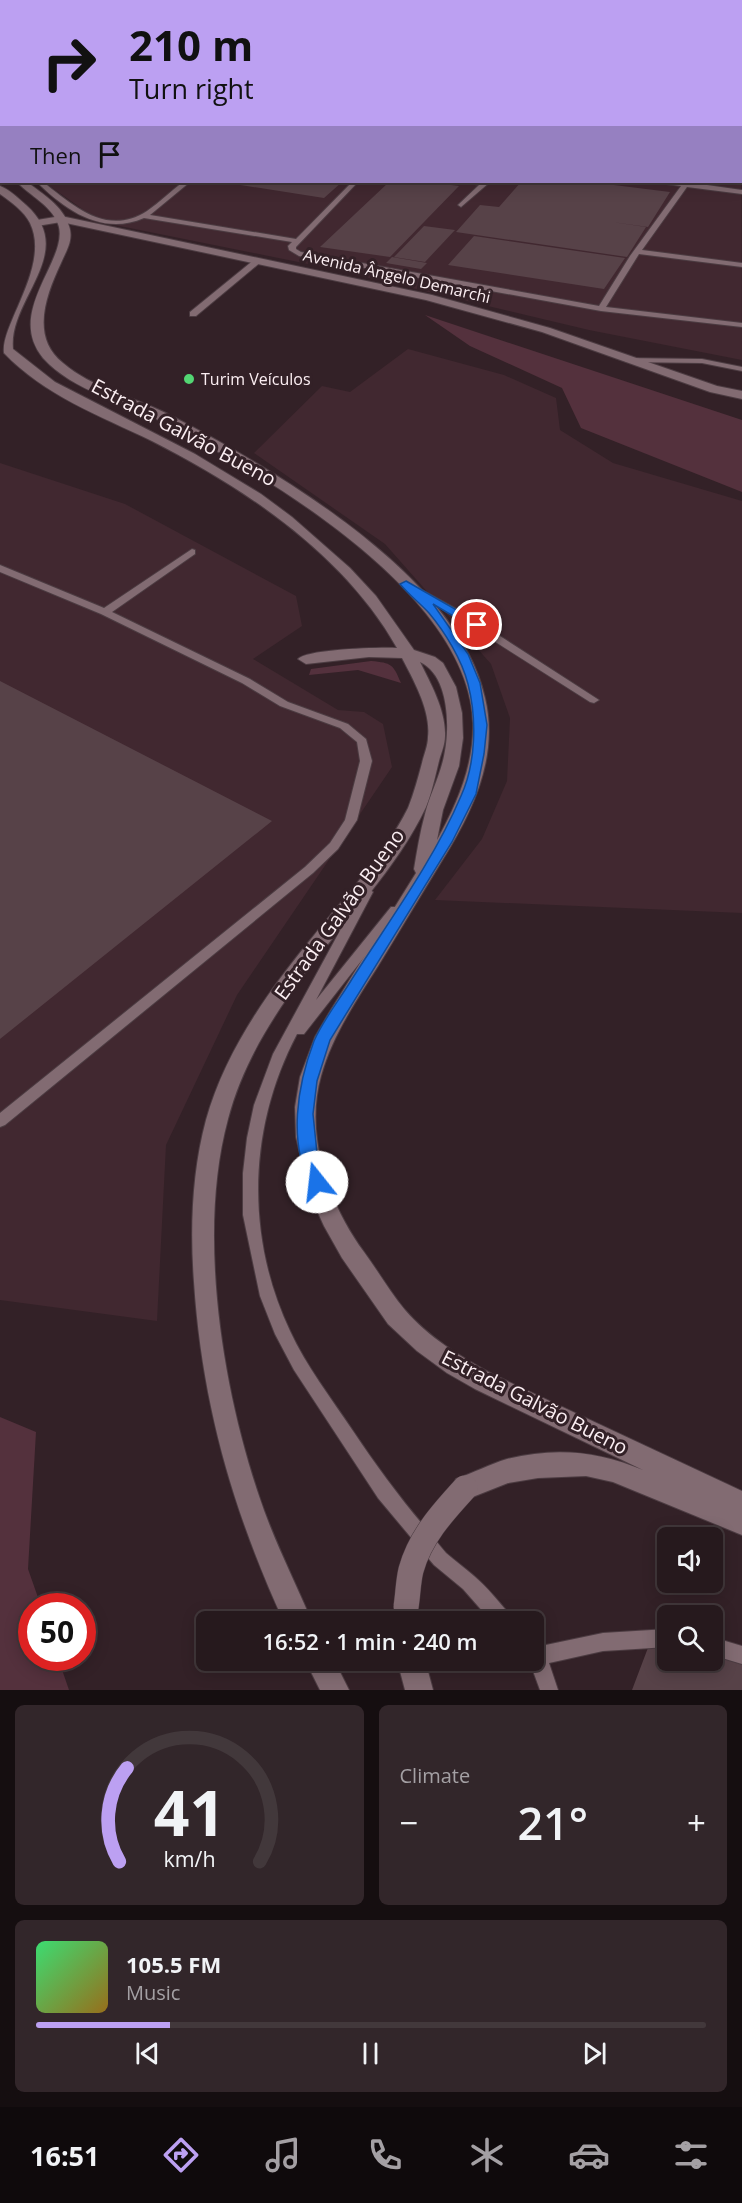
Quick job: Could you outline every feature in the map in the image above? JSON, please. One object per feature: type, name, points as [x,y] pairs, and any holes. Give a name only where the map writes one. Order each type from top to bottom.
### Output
[{"type":"main road","points":[[23,183],[55,210],[61,219]]},
{"type":"main road","points":[[0,189],[31,215],[37,223]]},
{"type":"main road","name":"Avenida Ângelo Demarchi","points":[[37,223],[61,219],[428,297],[546,330],[714,389],[742,395]]},
{"type":"main road","name":"Estrada Galvão Bueno","points":[[61,219],[66,230],[64,245],[43,293],[37,314],[36,333],[43,349],[58,365],[86,381],[154,412],[261,469],[326,512],[384,562],[434,612],[462,654],[474,683],[481,725],[469,794],[445,842],[323,1039],[309,1081],[305,1114],[309,1153],[327,1211],[342,1241],[401,1322],[444,1358],[504,1391],[742,1504]]},
{"type":"main road","name":"Estrada Galvão Bueno","points":[[37,223],[41,243],[33,271],[10,312],[4,337],[6,348],[32,372],[58,390],[166,444],[224,476],[273,507],[351,576],[395,631],[417,672],[434,716],[437,734],[422,796],[388,853],[270,1007],[251,1036],[231,1077],[217,1118],[209,1158],[203,1241],[212,1359],[228,1438],[247,1500],[269,1563],[293,1611]]},
{"type":"main road","points":[[306,659],[368,653],[407,654],[428,659],[441,668],[451,688],[454,749],[432,818],[422,876]]},
{"type":"main road","points":[[406,1611],[412,1568],[425,1539],[444,1509],[465,1488],[507,1471],[538,1466],[585,1464],[614,1470],[742,1522]]},
{"type":"main road","points":[[325,1671],[335,1690]]},
{"type":"main road","points":[[414,1671],[418,1690]]},
{"type":"lane","points":[[41,183],[76,210],[97,220],[122,224],[144,216],[186,183]]},
{"type":"lane","points":[[354,183],[292,246],[293,250],[314,257],[601,309],[742,325]]},
{"type":"lane","points":[[461,205],[485,183]]},
{"type":"lane","points":[[676,183],[742,192]]},
{"type":"lane","points":[[601,309],[637,252],[686,184]]},
{"type":"lane","points":[[144,216],[298,241]]},
{"type":"lane","points":[[637,252],[742,265]]},
{"type":"lane","points":[[193,314],[258,261]]},
{"type":"lane","points":[[627,360],[702,361],[742,369]]},
{"type":"lane","points":[[105,612],[192,552]]},
{"type":"lane","points":[[0,568],[105,612],[246,681],[284,704],[344,726],[362,741],[366,761],[351,820],[334,846],[309,870],[0,1121]]},
{"type":"lane","points":[[406,584],[465,618],[594,700]]},
{"type":"lane","points":[[388,853],[280,1054],[261,1105],[254,1138],[250,1173],[251,1215],[268,1296],[283,1334],[300,1365],[384,1492],[440,1559],[469,1583],[496,1611]]},
{"type":"lane","points":[[280,1054],[422,876]]},
{"type":"lane","points":[[544,1653],[603,1642],[657,1639]]},
{"type":"lane","points":[[723,1649],[742,1655]]},
{"type":"lane","points":[[542,1671],[549,1690]]},
{"type":"shaded area","points":[[45,183],[742,183],[742,360],[589,330],[328,268],[110,224],[85,211]]},
{"type":"shaded area","points":[[425,315],[742,420],[742,492],[581,428],[562,388],[470,346]]},
{"type":"shaded area","points":[[408,349],[504,375],[556,398],[560,430],[613,463],[742,501],[742,913],[435,900],[482,839],[507,781],[510,718],[491,664],[385,544],[254,453],[322,386],[350,392]]},
{"type":"shaded area","points":[[0,463],[125,504],[296,596],[302,626],[253,659],[338,710],[364,712],[383,724],[392,767],[237,995],[166,1145],[157,1321],[0,1300]]},
{"type":"shaded area","points":[[371,661],[391,666],[401,683],[358,670],[309,675],[311,669]]},
{"type":"shaded area","points":[[0,1417],[36,1432],[28,1569],[36,1593],[18,1593],[18,1671],[62,1671],[69,1690],[0,1690]]},
{"type":"building","points":[[228,183],[341,183],[324,198]]},
{"type":"building","points":[[388,183],[436,183],[459,186],[390,257],[320,247]]},
{"type":"building","points":[[520,183],[598,183],[670,192],[648,227],[612,222],[646,227],[627,257],[456,232],[480,205],[499,207]]},
{"type":"building","points":[[424,226],[455,230],[425,262],[394,257]]},
{"type":"building","points":[[474,236],[625,258],[604,289],[448,265]]},
{"type":"building","points":[[392,257],[427,263],[421,269],[386,263]]},
{"type":"building","points":[[0,681],[272,821],[0,1039]]},
{"type":"building","points":[[657,1624],[657,1671],[723,1671],[723,1655],[742,1664],[742,1690],[632,1690]]},
{"type":"place","name":"Turim Veículos","points":[[189,379]]},
{"type":"route","points":[[317,1182],[309,1153],[305,1114],[309,1081],[323,1039],[445,842],[469,794],[478,754],[481,725],[474,683],[462,654],[434,612],[406,584],[477,625]]}]
